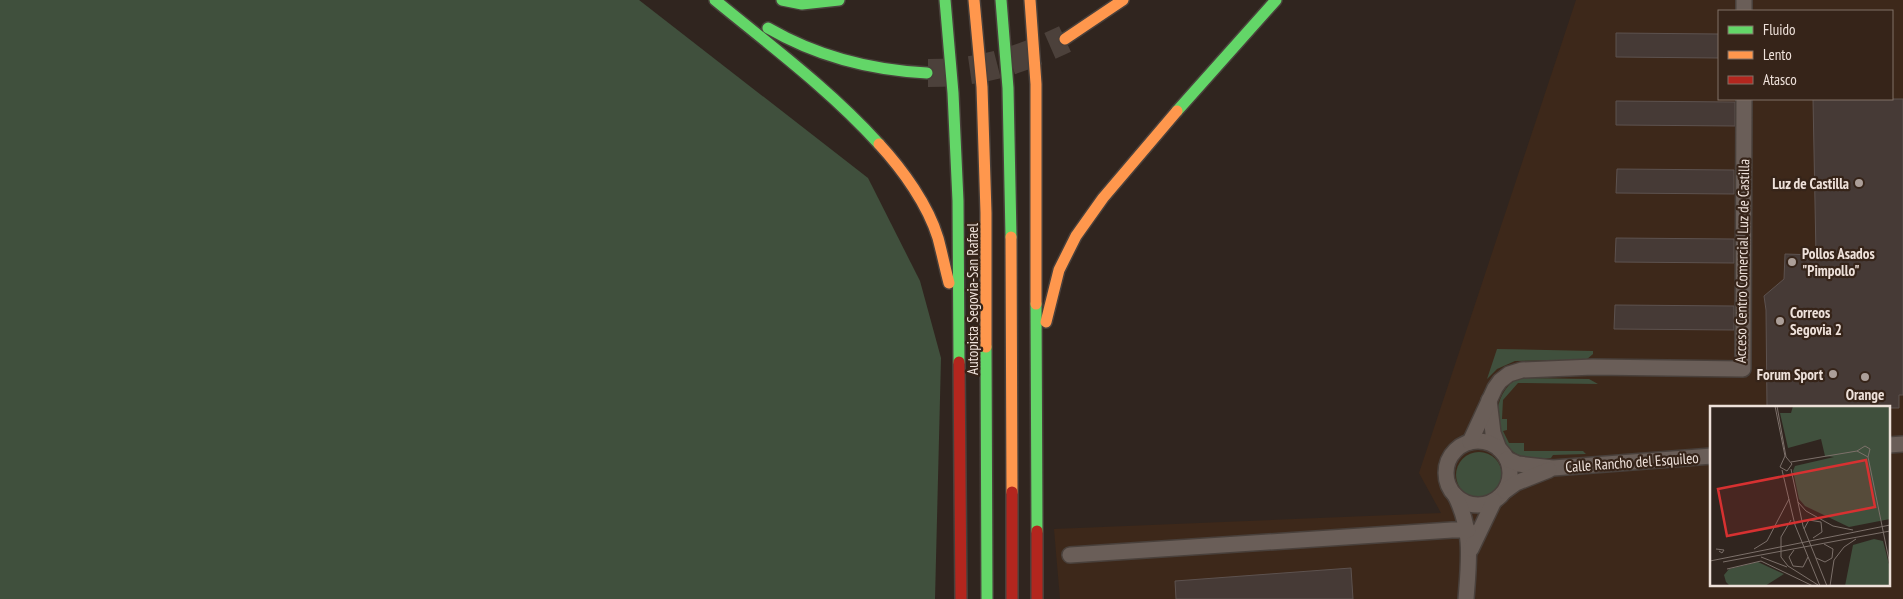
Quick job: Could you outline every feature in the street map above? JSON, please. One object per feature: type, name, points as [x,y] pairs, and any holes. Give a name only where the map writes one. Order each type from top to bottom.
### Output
[{"type":"highway","points":[[716,0],[858,120],[882,145],[905,175],[922,203],[936,232],[947,272],[961,362]]},
{"type":"highway","points":[[728,0],[784,38],[825,56],[880,70],[927,74]]},
{"type":"highway","points":[[782,0],[802,4],[839,0]]},
{"type":"highway","points":[[945,0],[953,93],[958,201],[961,362],[961,599]]},
{"type":"highway","name":"Autopista Segovia-San Rafael","points":[[974,0],[982,86],[986,214],[987,599]]},
{"type":"highway","points":[[1000,0],[1008,88],[1011,216],[1012,599]]},
{"type":"highway","points":[[1030,0],[1036,84],[1037,599]]},
{"type":"highway","points":[[1065,39],[1123,0]]},
{"type":"highway","points":[[1037,367],[1051,298],[1063,262],[1082,228],[1116,182],[1150,141],[1276,0]]},
{"type":"street","name":"Acceso Centro Comercial Luz de Castilla","points":[[1470,442],[1489,398],[1500,381],[1509,374],[1522,370],[1593,367],[1742,369],[1744,100]]},
{"type":"street","points":[[1470,550],[1510,475],[1493,433],[1489,398]]},
{"type":"street","points":[[1466,599],[1470,550],[1468,530],[1464,512],[1448,484],[1448,464],[1454,453],[1470,442],[1485,442],[1503,454]]},
{"type":"street","points":[[1890,445],[1903,444]]},
{"type":"street","name":"Calle Rancho del Esquileo","points":[[1503,454],[1518,464],[1553,468],[1710,456]]},
{"type":"street","name":"Calle Rancho del Esquileo","points":[[1499,496],[1516,483],[1553,468]]},
{"type":"street","points":[[1455,495],[1462,500],[1478,505],[1499,496]]},
{"type":"street","points":[[1070,555],[1468,530]]},
{"type":"shaded area","points":[[1576,0],[1903,0],[1903,599],[1060,599],[1054,529],[1441,513],[1419,473]]},
{"type":"green space","points":[[0,0],[639,0],[868,178],[920,281],[941,358],[935,599],[0,599]]},
{"type":"green space","points":[[1497,349],[1593,351],[1593,354],[1586,360],[1515,361],[1497,369],[1487,379]]},
{"type":"green space","points":[[1519,378],[1589,379],[1598,384],[1518,383],[1503,400],[1502,419],[1507,419],[1507,430],[1503,431],[1509,443],[1524,443],[1524,451],[1583,451],[1586,454],[1553,455],[1551,458],[1530,459],[1515,453],[1506,445],[1500,434],[1498,408],[1501,396],[1508,386]]},
{"type":"green space","points":[[1475,452],[1483,452],[1492,456],[1498,462],[1502,475],[1498,488],[1492,494],[1483,498],[1475,498],[1466,494],[1460,488],[1456,479],[1456,471],[1460,462],[1466,456]]},
{"type":"building","points":[[1616,33],[1718,34],[1718,58],[1616,57]]},
{"type":"building","name":"Luz de Castilla","points":[[1903,99],[1903,395],[1899,395],[1899,408],[1890,408],[1890,406],[1767,406],[1766,310],[1764,296],[1784,279],[1785,254],[1816,255],[1813,100]]},
{"type":"building","points":[[1616,101],[1735,102],[1735,126],[1616,125]]},
{"type":"building","points":[[1617,169],[1734,170],[1734,194],[1616,193]]},
{"type":"building","points":[[1616,238],[1734,239],[1734,263],[1615,262]]},
{"type":"building","points":[[1615,305],[1734,306],[1734,330],[1614,329]]},
{"type":"building","points":[[1351,568],[1353,599],[1176,599],[1175,581]]},
{"type":"tunnel","points":[[928,73],[965,71],[999,64],[1031,54],[1065,39]]},
{"type":"traffic: fast","points":[[715,0],[841,105],[879,144]]},
{"type":"traffic: fast","points":[[782,0],[802,4],[839,0]]},
{"type":"traffic: fast","points":[[945,0],[953,93],[958,201],[959,362]]},
{"type":"traffic: fast","points":[[1001,0],[1008,88],[1011,237]]},
{"type":"traffic: fast","points":[[1177,111],[1276,0]]},
{"type":"traffic: fast","points":[[768,28],[806,47],[845,60],[885,69],[927,73]]},
{"type":"traffic: fast","points":[[1036,304],[1037,531]]},
{"type":"traffic: fast","points":[[986,347],[987,599]]},
{"type":"traffic: slow","points":[[974,0],[982,87],[986,213],[986,347]]},
{"type":"traffic: slow","points":[[1030,0],[1036,84],[1036,304]]},
{"type":"traffic: slow","points":[[1065,39],[1123,0]]},
{"type":"traffic: slow","points":[[1046,322],[1059,270],[1076,236],[1103,198],[1177,111]]},
{"type":"traffic: slow","points":[[879,144],[906,176],[928,213],[938,238],[949,283]]},
{"type":"traffic: slow","points":[[1011,237],[1012,492]]},
{"type":"traffic: jam","points":[[959,362],[961,599]]},
{"type":"traffic: jam","points":[[1012,492],[1012,599]]},
{"type":"traffic: jam","points":[[1037,531],[1037,599]]},
{"type":"place","name":"Luz de Castilla","points":[[1859,183]]},
{"type":"place","name":"Pollos Asados \"Pimpollo\"","points":[[1792,262]]},
{"type":"place","name":"Correos Segovia 2","points":[[1780,321]]},
{"type":"place","name":"Forum Sport","points":[[1833,374]]},
{"type":"place","name":"Orange","points":[[1865,377]]}]
